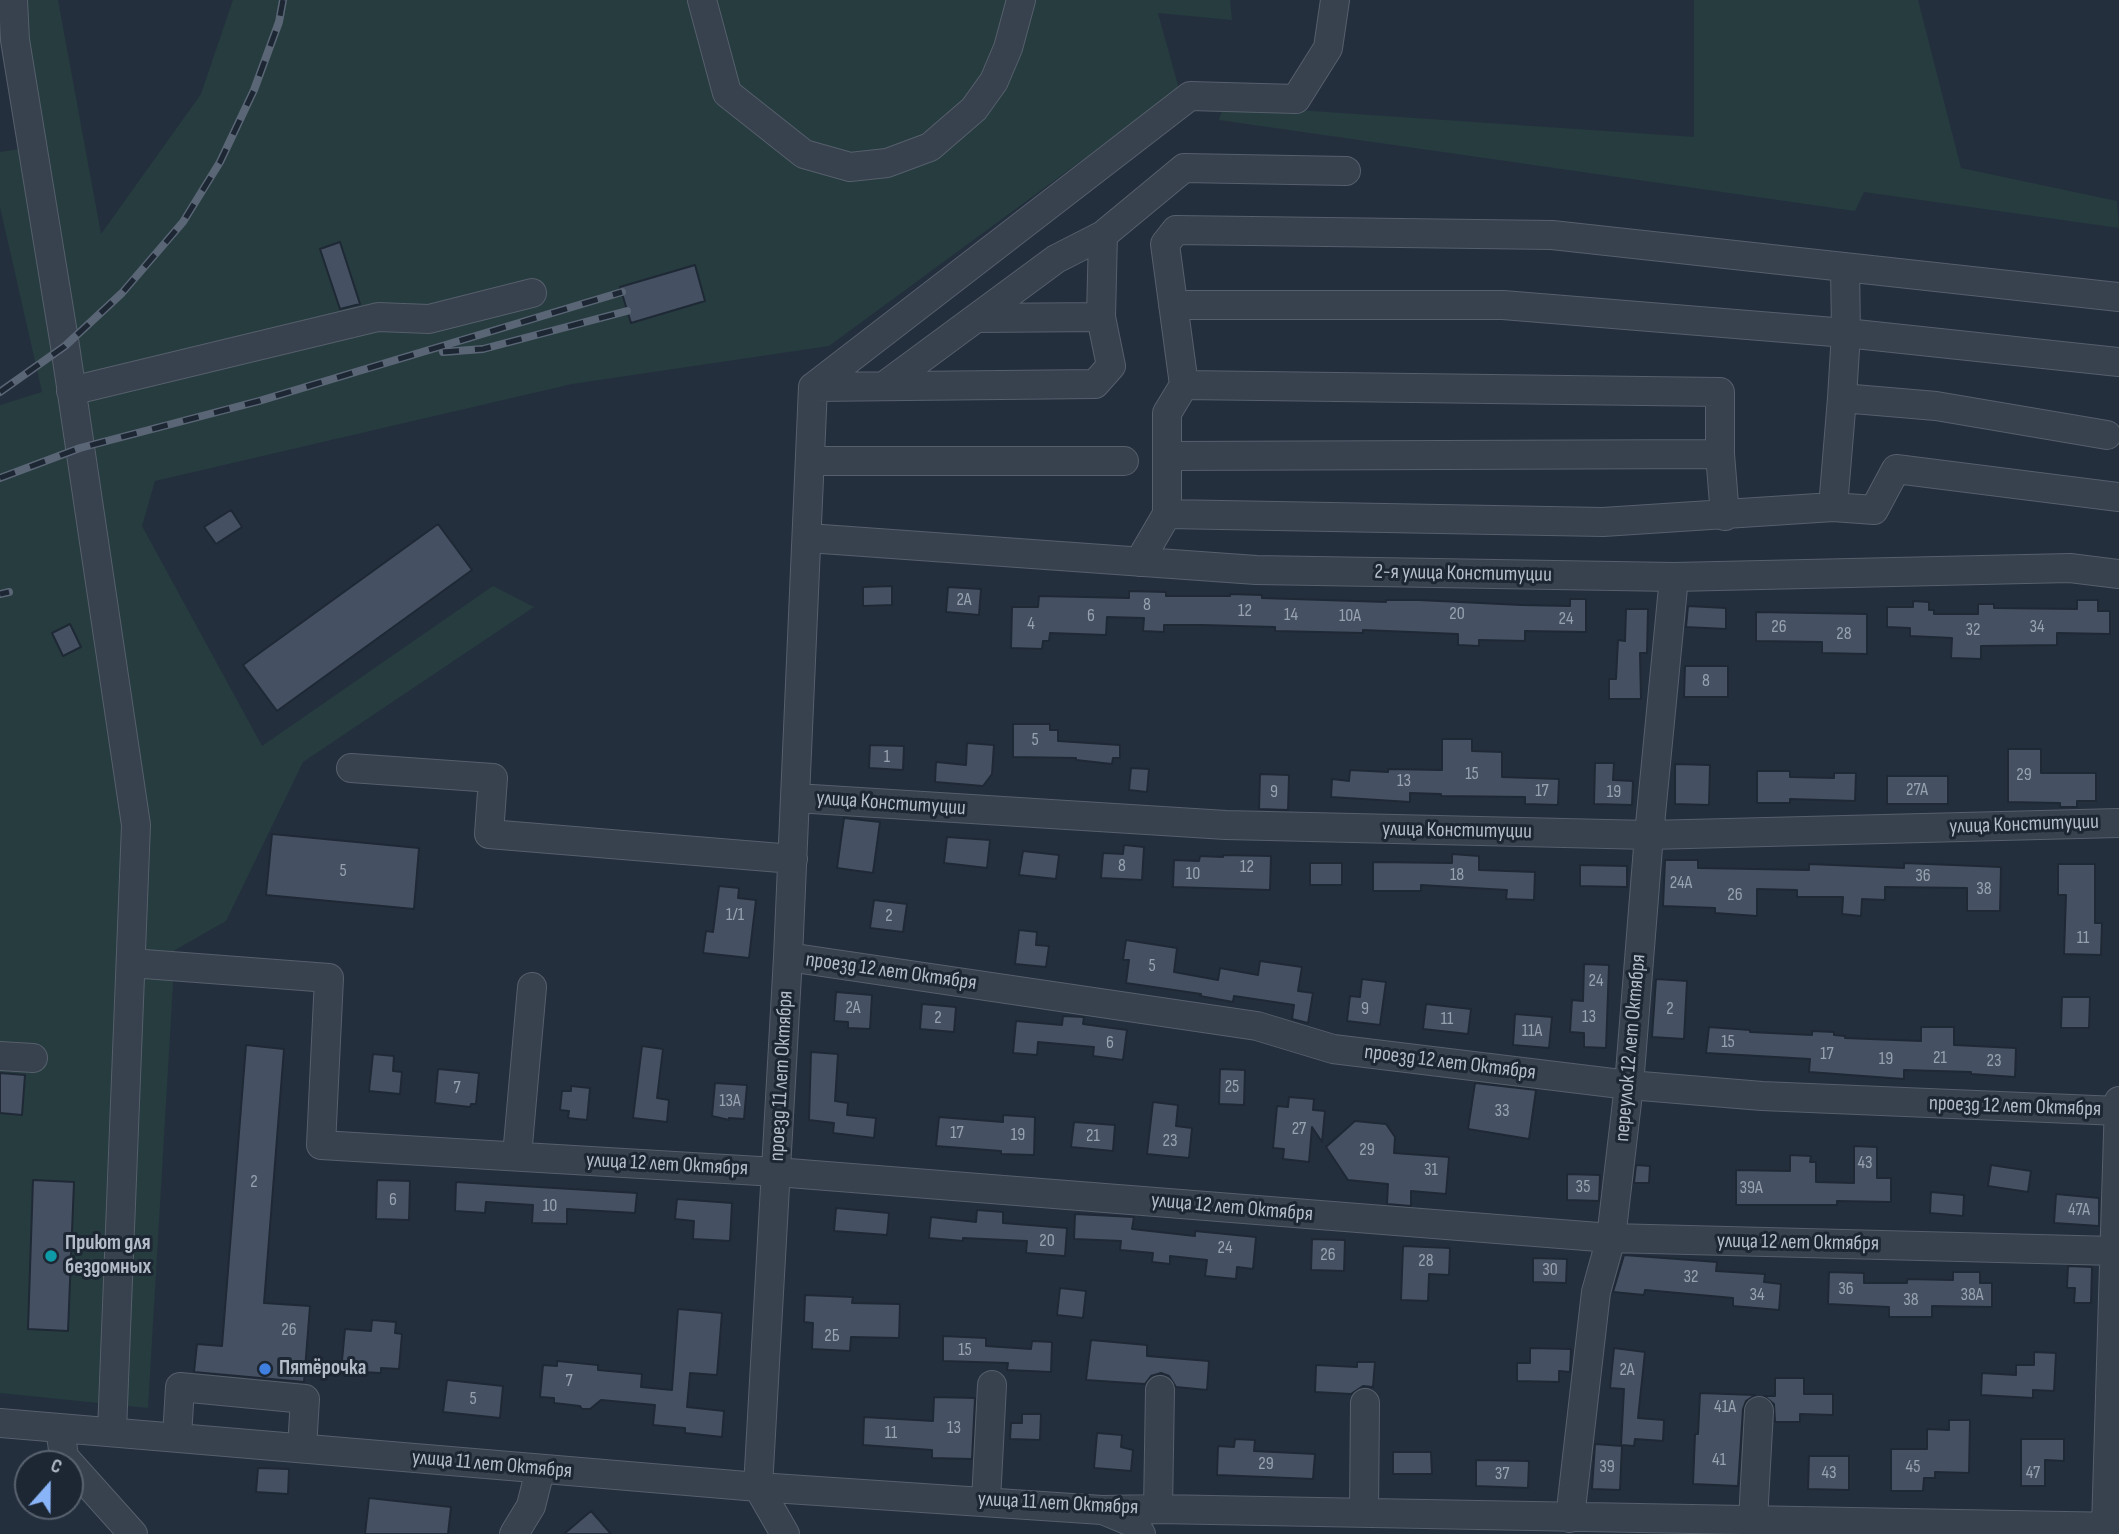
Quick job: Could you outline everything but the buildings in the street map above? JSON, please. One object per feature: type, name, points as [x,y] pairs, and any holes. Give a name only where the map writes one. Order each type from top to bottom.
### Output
[{"type":"street","points":[[13,0],[15,40],[136,825],[112,1431]]},
{"type":"street","points":[[702,0],[727,93],[804,154],[850,167],[887,163],[930,147],[974,109],[994,81],[1008,48],[1021,0]]},
{"type":"street","points":[[813,387],[1190,96],[1296,99],[1328,48],[1335,0]]},
{"type":"street","points":[[884,386],[1056,259],[1103,235],[1184,168],[1346,171]]},
{"type":"street","points":[[1139,562],[1167,514],[1167,413],[1184,385],[1166,244],[1176,230],[1552,235],[2119,297]]},
{"type":"street","points":[[813,387],[1095,384],[1111,366],[1101,317],[1103,235]]},
{"type":"street","points":[[1833,507],[1846,332],[1845,267]]},
{"type":"street","points":[[71,391],[378,317],[429,319],[532,292]]},
{"type":"street","points":[[1172,305],[1503,304],[1846,332],[2119,362]]},
{"type":"street","points":[[977,318],[1101,317]]},
{"type":"street","points":[[1184,385],[1720,392],[1720,454],[1725,516]]},
{"type":"street","name":"проезд 11 лет Октября","points":[[758,1487],[793,859],[813,387]]},
{"type":"street","points":[[1842,398],[1936,406],[2107,435]]},
{"type":"street","points":[[1167,456],[1720,454]]},
{"type":"street","points":[[810,461],[1124,461]]},
{"type":"street","points":[[1167,514],[1603,522],[1833,507],[1874,510],[1896,469],[2119,497]]},
{"type":"street","name":"2-я улица Конституции","points":[[808,538],[1256,570],[1674,577],[2070,568],[2119,574]]},
{"type":"street","name":"переулок 12 лет Октября","points":[[1570,1518],[1596,1292],[1611,1238],[1629,1085],[1649,835],[1674,577]]},
{"type":"street","points":[[351,768],[493,778],[489,834],[793,859]]},
{"type":"street","name":"улица Конституции","points":[[796,798],[1226,825],[1649,835],[2119,823]]},
{"type":"street","name":"проезд 12 лет Октября","points":[[788,957],[1257,1026],[1333,1049],[1629,1085],[1762,1096],[2119,1111]]},
{"type":"street","name":"улица 12 лет Октября","points":[[131,963],[329,978],[321,1145],[776,1172],[1611,1238],[2115,1251]]},
{"type":"street","points":[[517,1156],[532,987]]},
{"type":"street","points":[[0,1056],[33,1058]]},
{"type":"street","points":[[2113,1527],[2119,1101]]},
{"type":"street","points":[[986,1501],[992,1385]]},
{"type":"street","points":[[177,1437],[180,1387],[305,1399],[302,1448]]},
{"type":"street","points":[[1158,1509],[1160,1390]]},
{"type":"street","points":[[1364,1513],[1365,1403]]},
{"type":"street","points":[[1753,1520],[1759,1411]]},
{"type":"street","name":"улица 11 лет Октября","points":[[0,1423],[540,1470],[1102,1510],[2113,1527]]},
{"type":"street","points":[[60,1428],[64,1457],[132,1534]]},
{"type":"street","points":[[514,1534],[531,1506],[540,1470]]},
{"type":"street","points":[[758,1487],[785,1534]]},
{"type":"street","points":[[1102,1510],[1134,1523],[1141,1534]]},
{"type":"green space","points":[[21,0],[58,0],[101,234],[201,94],[233,0],[1230,0],[1232,20],[1158,13],[1179,89],[829,346],[572,384],[155,481],[142,526],[262,746],[493,586],[534,607],[303,762],[226,921],[175,950],[148,1408],[0,1393],[0,405],[42,392],[0,207],[0,152],[45,145]]},
{"type":"green space","points":[[1694,0],[1918,0],[1961,168],[2117,201],[2119,228],[1864,192],[1855,211],[1219,120],[1224,105],[1694,137]]},
{"type":"railway","points":[[0,392],[65,346],[122,293],[183,222],[220,162],[254,90],[279,22],[283,0]]},
{"type":"railway","points":[[0,478],[80,448],[259,401],[622,292]]},
{"type":"railway","points":[[443,352],[483,349],[627,311]]},
{"type":"railway","points":[[0,594],[9,592]]},
{"type":"place","name":"Приют для бездомных","points":[[51,1256]]},
{"type":"place","name":"Пятёрочка","points":[[265,1369]]}]
